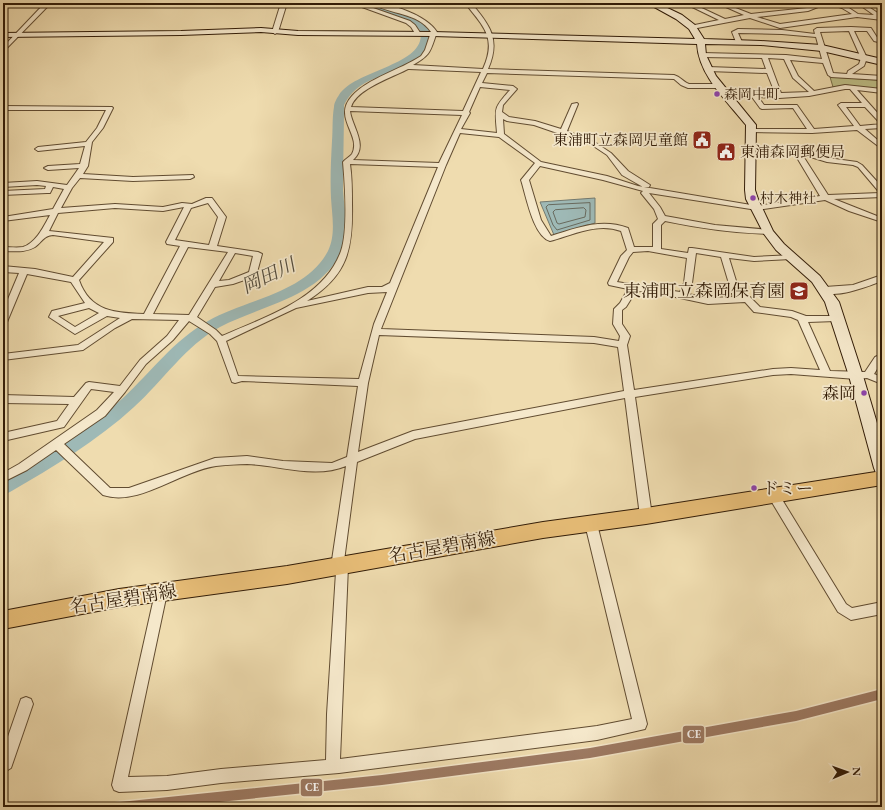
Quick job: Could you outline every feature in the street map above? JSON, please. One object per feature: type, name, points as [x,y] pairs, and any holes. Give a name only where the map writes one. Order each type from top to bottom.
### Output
[{"type":"main road","name":"名古屋碧南線","points":[[3,620],[119,598],[287,575],[543,530],[646,516],[882,478]]},
{"type":"street","points":[[3,50],[48,3]]},
{"type":"street","points":[[3,4],[264,3]]},
{"type":"street","points":[[275,32],[284,3]]},
{"type":"street","points":[[354,3],[408,22],[413,26],[418,34]]},
{"type":"street","points":[[346,162],[355,154],[356,149],[356,139],[348,119],[348,108],[351,101],[362,90],[409,67],[425,55],[433,34],[431,27],[420,20],[374,3]]},
{"type":"street","points":[[333,766],[339,566],[363,383],[378,324],[395,284],[396,278],[442,165],[467,113],[484,70],[491,57],[491,35],[483,20],[468,3]]},
{"type":"street","points":[[651,3],[679,17],[692,27],[701,41],[702,55],[708,69],[751,125],[750,190],[752,199],[768,232],[780,247],[816,278],[832,302],[836,318],[862,375],[882,468]]},
{"type":"street","points":[[687,3],[726,21]]},
{"type":"street","points":[[720,3],[750,16],[780,26],[857,15],[881,18]]},
{"type":"street","points":[[728,6],[756,3]]},
{"type":"street","points":[[692,27],[750,16],[808,9],[825,3]]},
{"type":"street","points":[[830,3],[857,15]]},
{"type":"street","points":[[860,3],[881,18]]},
{"type":"street","points":[[780,26],[782,32]]},
{"type":"street","points":[[849,76],[850,72],[862,65],[864,58],[851,29]]},
{"type":"street","points":[[882,41],[876,40],[869,29],[817,30],[824,61],[831,75],[882,78]]},
{"type":"street","points":[[3,35],[181,33],[239,30],[739,42],[822,48],[882,62]]},
{"type":"street","points":[[739,42],[735,32],[738,31],[782,32],[818,36]]},
{"type":"street","points":[[702,55],[786,57],[824,61]]},
{"type":"street","points":[[764,56],[778,96]]},
{"type":"street","points":[[786,57],[795,77],[812,92]]},
{"type":"street","points":[[409,67],[674,77],[678,78],[683,84],[688,86],[720,86]]},
{"type":"street","points":[[708,69],[769,71]]},
{"type":"street","points":[[479,85],[514,88],[500,105],[499,112],[501,135]]},
{"type":"street","points":[[850,87],[882,123]]},
{"type":"street","points":[[729,96],[778,96],[809,94],[812,92],[850,87],[882,91]]},
{"type":"street","points":[[754,96],[762,107],[795,106],[812,131]]},
{"type":"street","points":[[563,132],[575,104]]},
{"type":"street","points":[[866,105],[841,105],[858,127],[882,147]]},
{"type":"street","points":[[3,108],[110,108],[100,128],[88,144],[84,166],[69,186],[54,211],[43,234],[32,245],[24,248],[3,249]]},
{"type":"street","points":[[348,108],[467,113]]},
{"type":"street","points":[[499,112],[507,119],[528,121],[586,140],[604,150],[625,173],[646,188]]},
{"type":"street","points":[[752,131],[812,131],[858,127],[882,123]]},
{"type":"street","points":[[458,131],[501,135],[539,163],[551,167],[646,188],[757,208],[818,198],[856,194],[882,194]]},
{"type":"street","points":[[38,149],[88,144]]},
{"type":"street","points":[[882,191],[860,166],[855,163],[827,160],[803,152],[799,156],[825,198],[854,209],[863,215],[882,220]]},
{"type":"street","points":[[346,162],[442,165]]},
{"type":"street","points":[[222,340],[291,308],[320,288],[338,265],[345,250],[348,220],[346,162]]},
{"type":"street","points":[[539,163],[525,180],[532,205],[546,236],[550,239],[599,226],[619,227],[625,230],[631,250]]},
{"type":"street","points":[[48,168],[84,166]]},
{"type":"street","points":[[78,176],[133,179],[190,177]]},
{"type":"street","points":[[3,185],[37,183],[69,186]]},
{"type":"street","points":[[3,193],[47,191],[51,185]]},
{"type":"street","points":[[646,188],[645,192],[659,209],[662,218]]},
{"type":"street","points":[[3,219],[49,213],[54,211],[115,206],[163,209],[182,205],[188,206],[209,200],[222,217],[212,248]]},
{"type":"street","points":[[188,206],[170,242],[232,252],[258,254],[253,274],[230,282],[211,285]]},
{"type":"street","points":[[662,218],[703,227],[732,231],[768,232]]},
{"type":"street","points":[[657,251],[657,224],[662,220],[662,218]]},
{"type":"street","points":[[43,234],[53,233],[110,240],[75,280]]},
{"type":"street","points":[[147,317],[185,244]]},
{"type":"street","points":[[691,256],[648,249],[631,250],[625,256],[612,283],[633,288],[652,288],[708,301],[747,299],[757,310],[792,314],[813,320],[836,318]]},
{"type":"street","points":[[683,295],[688,283],[692,250],[754,259],[791,256]]},
{"type":"street","points":[[3,478],[57,444],[101,413],[122,390],[143,362],[192,319],[232,252]]},
{"type":"street","points":[[724,254],[738,300]]},
{"type":"street","points":[[3,269],[35,272],[75,280]]},
{"type":"street","points":[[3,322],[24,271]]},
{"type":"street","points":[[825,290],[838,291],[856,289],[882,278]]},
{"type":"street","points":[[75,280],[77,286],[90,305],[106,313],[130,316],[192,319],[213,332],[222,340],[235,380],[242,378],[363,383]]},
{"type":"street","points":[[291,308],[368,290],[384,290],[395,284]]},
{"type":"street","points":[[633,288],[624,305],[618,309],[617,324],[625,336],[622,345],[639,456],[646,516]]},
{"type":"street","points":[[90,305],[55,313],[53,317],[75,331],[106,313]]},
{"type":"street","points":[[3,357],[80,348],[112,326],[130,316]]},
{"type":"street","points":[[802,318],[827,374]]},
{"type":"street","points":[[376,332],[594,340],[622,345]]},
{"type":"street","points":[[862,375],[882,356]]},
{"type":"street","points":[[57,444],[106,492],[129,493],[215,462],[247,460],[283,465],[333,467],[413,435],[629,394],[773,372],[791,371],[862,375],[882,381]]},
{"type":"street","points":[[3,437],[60,424],[89,385],[122,390]]},
{"type":"street","points":[[3,399],[78,401]]},
{"type":"street","points":[[774,496],[842,608],[851,614],[882,608]]},
{"type":"street","points":[[161,593],[119,785],[167,783],[221,776],[333,766],[597,733],[640,724],[591,524]]},
{"type":"street","points":[[3,766],[6,763],[26,704]]},
{"type":"green space","points":[[830,77],[878,80],[881,90],[846,85],[833,87]]},
{"type":"water","points":[[595,198],[595,223],[554,235],[540,202]]},
{"type":"waterway","name":"岡田川","points":[[3,487],[36,468],[99,427],[139,393],[179,350],[202,332],[229,317],[299,287],[314,277],[326,265],[335,250],[338,236],[339,220],[337,179],[339,105],[344,95],[361,81],[413,58],[419,52],[426,37],[424,29],[416,23],[364,3]]},
{"type":"transit line","name":"CE","points":[[120,807],[382,780],[590,753],[796,716],[882,694]]},
{"type":"place","name":"森岡中町","points":[[717,94]]},
{"type":"place","name":"東浦町立森岡児童館","points":[[702,140]]},
{"type":"place","name":"東浦森岡郵便局","points":[[726,152]]},
{"type":"place","name":"村木神社","points":[[753,198]]},
{"type":"place","name":"東浦町立森岡保育園","points":[[799,291]]},
{"type":"place","name":"森岡","points":[[864,393]]},
{"type":"place","name":"ドミー","points":[[754,488]]}]
